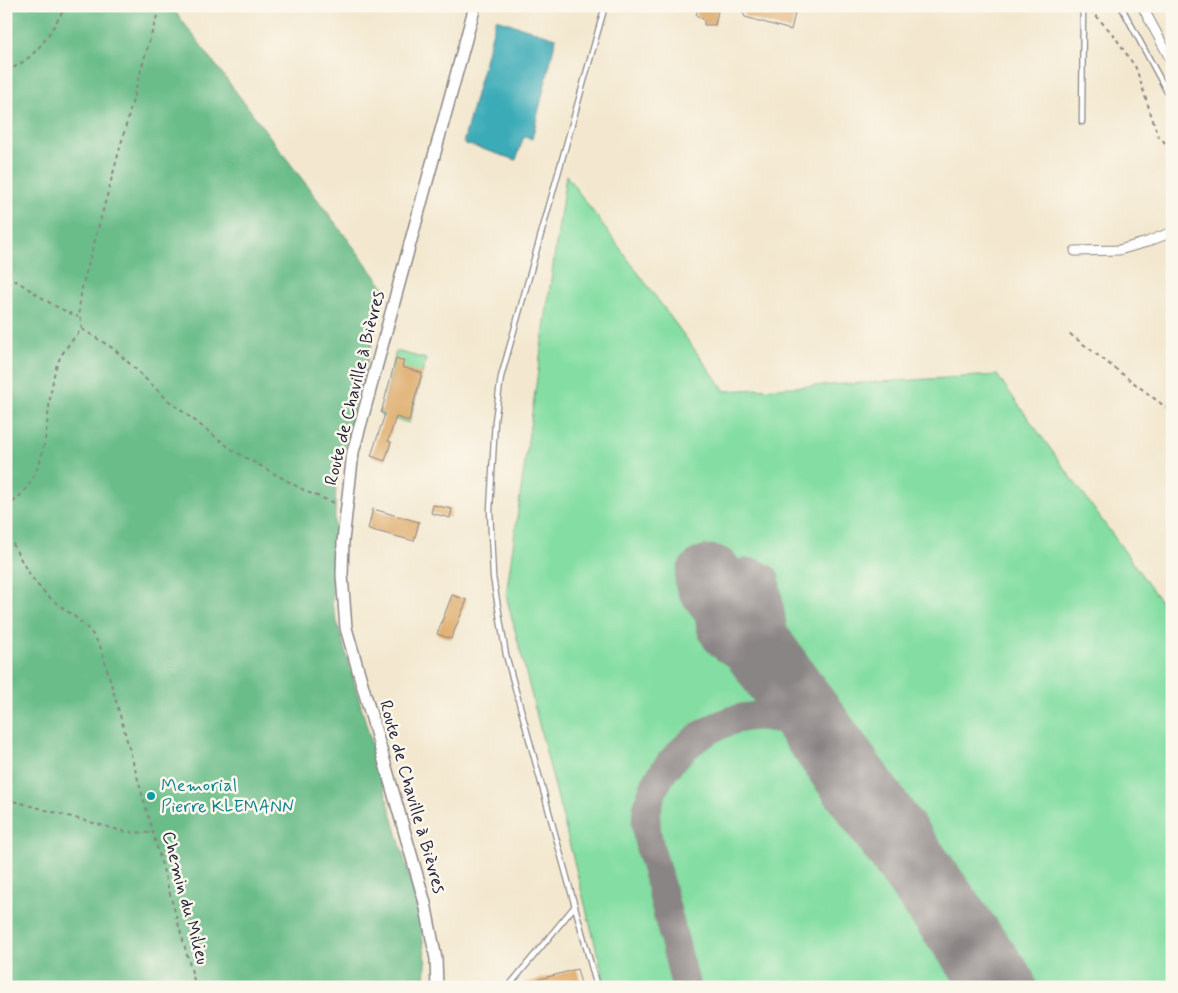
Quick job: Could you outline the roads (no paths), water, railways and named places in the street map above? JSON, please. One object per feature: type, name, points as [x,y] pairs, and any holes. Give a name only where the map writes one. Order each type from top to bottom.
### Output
[{"type":"main road","name":"Route de Chaville à Bièvres","points":[[437,987],[436,959],[424,903],[346,628],[342,575],[345,506],[353,452],[474,6]]},
{"type":"street","points":[[1142,6],[1172,62]]},
{"type":"street","points":[[1076,250],[1119,250],[1172,232]]},
{"type":"lane","points":[[597,987],[506,655],[494,577],[490,510],[495,422],[502,378],[605,6]]},
{"type":"lane","points":[[1082,6],[1082,122]]},
{"type":"lane","points":[[1121,6],[1172,101]]},
{"type":"lane","points":[[508,987],[575,906]]},
{"type":"water","points":[[496,19],[556,38],[532,139],[524,136],[516,160],[463,143]]},
{"type":"place","name":"Memorial Pierre KLEMANN","points":[[151,796]]}]
